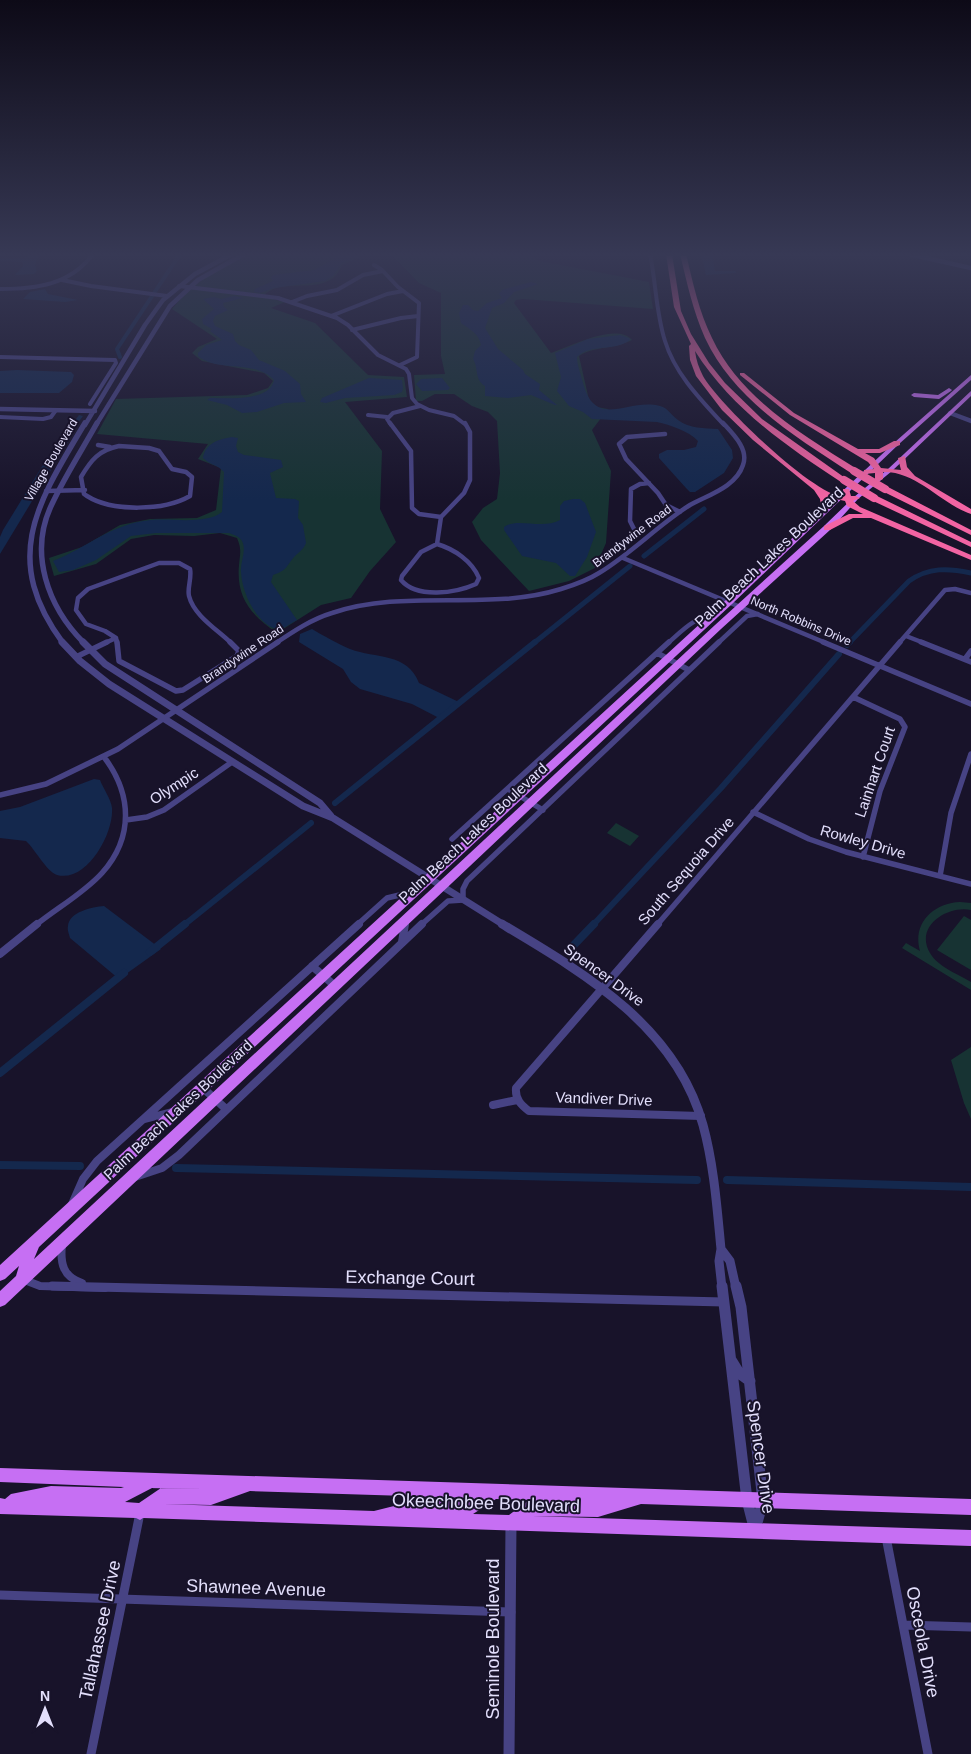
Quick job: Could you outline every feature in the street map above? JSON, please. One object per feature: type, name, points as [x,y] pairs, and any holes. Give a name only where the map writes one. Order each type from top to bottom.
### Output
[{"type":"highway","points":[[690,336],[700,356],[715,376],[744,406],[803,453],[874,498],[971,545]]},
{"type":"highway","points":[[709,336],[714,348],[733,376],[779,419],[854,471],[916,507],[971,533]]},
{"type":"highway","points":[[713,336],[731,364],[751,383],[792,414],[845,445],[877,467],[917,481],[971,512]]},
{"type":"highway","points":[[693,342],[692,357],[706,386],[740,424],[816,489],[824,499],[825,509]]},
{"type":"highway","points":[[845,445],[862,452],[873,452],[886,449],[897,442]]},
{"type":"highway","points":[[902,458],[903,468],[917,481]]},
{"type":"highway","points":[[866,472],[877,467]]},
{"type":"highway","points":[[877,467],[879,479]]},
{"type":"highway","points":[[816,489],[837,498],[856,498]]},
{"type":"highway","points":[[848,498],[878,519],[971,558]]},
{"type":"highway","points":[[827,528],[852,516],[878,519]]},
{"type":"main road","points":[[877,467],[897,442],[971,377]]},
{"type":"main road","points":[[914,395],[939,397],[948,391],[960,387]]},
{"type":"main road","name":"Palm Beach Lakes Boulevard","points":[[856,498],[890,470],[971,392]]},
{"type":"main road","name":"Palm Beach Lakes Boulevard","points":[[0,1300],[677,664],[827,528],[866,472]]},
{"type":"main road","name":"Palm Beach Lakes Boulevard","points":[[0,1274],[520,796],[729,602],[837,498]]},
{"type":"main road","points":[[786,565],[781,562],[782,558],[796,545],[800,539],[800,534]]},
{"type":"main road","points":[[771,562],[776,565],[772,578]]},
{"type":"main road","points":[[22,1280],[27,1258],[35,1243]]},
{"type":"main road","name":"Okeechobee Boulevard","points":[[0,1475],[971,1507]]},
{"type":"main road","points":[[0,1505],[51,1494],[122,1496],[152,1480]]},
{"type":"main road","points":[[140,1512],[160,1496],[211,1497],[252,1483]]},
{"type":"main road","points":[[361,1519],[422,1507],[469,1508],[493,1492]]},
{"type":"main road","points":[[511,1524],[530,1507],[598,1509],[645,1497]]},
{"type":"main road","name":"Okeechobee Boulevard","points":[[0,1505],[140,1512],[971,1538]]},
{"type":"street","name":"Village Boulevard","points":[[140,336],[37,506],[26,549],[28,575],[34,601],[41,614],[76,657],[109,684],[303,806],[333,818],[441,886]]},
{"type":"street","name":"Village Boulevard","points":[[150,336],[104,411],[51,505],[42,536],[43,572],[48,591],[64,620],[90,651],[122,677],[320,803],[333,818]]},
{"type":"street","points":[[358,336],[378,355],[400,365],[408,372],[412,398],[420,406],[458,418],[469,429],[471,474],[469,484],[459,499],[441,517],[437,544]]},
{"type":"street","points":[[400,365],[417,357],[418,336]]},
{"type":"street","name":"Brandywine Road","points":[[162,718],[308,623],[343,609],[379,602],[504,599],[561,590],[587,580],[623,558],[678,514],[734,480],[743,468],[745,458],[743,448],[682,374],[673,361],[664,336]]},
{"type":"street","points":[[0,358],[109,359],[116,362],[90,404]]},
{"type":"street","points":[[125,359],[136,359]]},
{"type":"street","points":[[368,415],[387,417],[395,412],[420,406]]},
{"type":"street","points":[[0,409],[104,411]]},
{"type":"street","points":[[0,417],[43,419],[51,417],[56,410]]},
{"type":"street","points":[[952,411],[971,419]]},
{"type":"street","points":[[387,417],[388,422],[412,451],[412,508],[419,514],[441,517]]},
{"type":"street","points":[[664,434],[630,436],[623,438],[619,442],[626,459],[660,497],[660,503],[663,508],[678,514]]},
{"type":"street","points":[[98,445],[106,444],[110,448]]},
{"type":"street","points":[[110,448],[149,448],[161,452],[170,467],[186,472],[192,477],[190,496],[179,502],[114,507],[90,499],[84,494],[85,490],[81,478],[96,454],[110,448]]},
{"type":"street","points":[[634,529],[630,521],[631,489],[640,484],[649,483]]},
{"type":"street","points":[[46,491],[85,490]]},
{"type":"street","points":[[437,544],[458,552],[477,574],[478,580],[476,584],[461,590],[415,590],[405,586],[401,580],[402,576],[419,554],[437,544]]},
{"type":"street","name":"North Robbins Drive","points":[[623,558],[971,704]]},
{"type":"street","points":[[159,563],[179,563],[188,568],[192,573],[189,596],[202,619],[216,628],[237,648],[239,653],[183,690],[176,690],[119,662],[116,638],[105,631],[86,624],[76,610],[77,600],[82,593],[88,589],[159,563]]},
{"type":"street","name":"South Sequoia Drive","points":[[516,1098],[516,1088],[945,590],[955,589],[971,594]]},
{"type":"street","points":[[129,1178],[152,1172],[170,1163],[445,903],[463,900],[466,883],[747,616],[758,614]]},
{"type":"street","points":[[452,839],[695,619],[715,615]]},
{"type":"street","points":[[906,636],[971,662]]},
{"type":"street","points":[[76,657],[116,638]]},
{"type":"street","points":[[965,659],[971,651]]},
{"type":"street","points":[[657,653],[689,670]]},
{"type":"street","points":[[687,656],[689,670]]},
{"type":"street","points":[[234,657],[246,664]]},
{"type":"street","name":"Lainhart Court","points":[[853,697],[900,718],[905,727],[876,798],[863,857]]},
{"type":"street","points":[[587,717],[598,723]]},
{"type":"street","points":[[0,795],[13,793],[58,778],[104,757],[118,750],[162,718]]},
{"type":"street","points":[[609,728],[621,735]]},
{"type":"street","points":[[940,876],[951,813],[971,754]]},
{"type":"street","points":[[0,954],[104,871],[117,849],[126,820],[124,789],[116,772],[104,757]]},
{"type":"street","name":"Olympic","points":[[126,820],[164,810],[232,762]]},
{"type":"street","points":[[508,789],[543,810]]},
{"type":"street","name":"Rowley Drive","points":[[753,812],[809,839],[863,857],[971,884]]},
{"type":"street","points":[[464,828],[472,839]]},
{"type":"street","name":"Spencer Drive","points":[[441,886],[601,988],[634,1012],[662,1042],[689,1086],[701,1116],[711,1160],[722,1249],[719,1262],[730,1358],[747,1500],[755,1532]]},
{"type":"street","points":[[69,1211],[88,1171],[143,1120],[387,898],[416,891]]},
{"type":"street","points":[[402,942],[406,918]]},
{"type":"street","points":[[312,966],[334,985]]},
{"type":"street","points":[[203,1088],[226,1109]]},
{"type":"street","points":[[493,1105],[516,1098]]},
{"type":"street","name":"Vandiver Drive","points":[[516,1098],[529,1111],[701,1116]]},
{"type":"street","points":[[143,1120],[178,1111]]},
{"type":"street","name":"Exchange Court","points":[[64,1239],[60,1258],[62,1268],[66,1274],[75,1282],[96,1286]]},
{"type":"street","name":"Spencer Drive","points":[[722,1249],[730,1261],[741,1306],[750,1381],[763,1501],[755,1532]]},
{"type":"street","name":"Exchange Court","points":[[22,1280],[40,1286],[724,1302]]},
{"type":"street","points":[[730,1358],[739,1372],[750,1381]]},
{"type":"street","name":"Tallahassee Drive","points":[[90,1754],[140,1512]]},
{"type":"street","name":"Seminole Boulevard","points":[[510,1754],[511,1524]]},
{"type":"street","name":"Osceola Drive","points":[[886,1536],[928,1754]]},
{"type":"street","name":"Shawnee Avenue","points":[[0,1595],[511,1612]]},
{"type":"street","points":[[904,1625],[971,1628]]},
{"type":"green space","points":[[212,336],[328,336],[368,375],[404,377],[407,397],[345,402],[382,451],[380,509],[396,542],[370,571],[351,598],[321,605],[277,633],[253,612],[243,596],[239,577],[240,546],[237,538],[220,533],[194,536],[154,535],[131,539],[96,564],[54,576],[49,558],[82,547],[120,525],[150,519],[197,518],[216,510],[221,468],[198,459],[208,444],[97,434],[116,399],[247,395],[268,388],[273,381],[264,373],[202,361],[192,353],[198,347],[217,339]]},
{"type":"green space","points":[[441,336],[538,336],[551,353],[601,336],[626,336],[632,340],[579,356],[589,400],[597,407],[608,409],[592,430],[611,471],[606,543],[595,568],[569,581],[529,591],[481,540],[472,522],[483,508],[497,499],[500,473],[497,421],[488,412],[472,406],[454,394],[435,394],[422,401],[416,401],[414,375],[445,374],[441,356]]},
{"type":"green space","points":[[616,823],[639,836],[630,846],[607,833]]},
{"type":"green space","points":[[960,902],[971,903],[971,910],[953,911],[936,919],[926,934],[926,943],[930,953],[938,962],[971,982],[971,990],[902,948],[906,943],[920,951],[919,932],[927,917],[941,906]]},
{"type":"green space","points":[[964,916],[971,920],[971,970],[937,950]]},
{"type":"green space","points":[[971,1047],[971,1119],[951,1060]]},
{"type":"water","points":[[216,336],[234,336],[239,345],[251,350],[259,360],[285,371],[300,384],[301,394],[306,402],[284,403],[257,412],[242,413],[227,405],[207,400],[210,398],[237,398],[256,395],[265,392],[271,387],[274,380],[257,370],[216,364],[198,356],[198,353],[206,345],[222,340]]},
{"type":"water","points":[[477,336],[490,336],[498,349],[523,370],[525,374],[540,384],[539,390],[557,405],[531,395],[508,398],[485,396],[485,386],[479,380],[473,359],[475,351],[481,345]]},
{"type":"water","points":[[623,336],[630,340],[617,346],[589,350],[577,357],[583,383],[589,397],[596,406],[614,409],[648,404],[660,406],[687,425],[718,429],[732,450],[733,458],[724,473],[695,492],[690,492],[659,458],[659,454],[667,450],[684,450],[696,447],[698,441],[690,434],[657,422],[592,419],[583,412],[569,406],[557,391],[561,377],[555,353],[588,339]]},
{"type":"water","points":[[0,371],[71,372],[74,375],[72,382],[59,393],[0,393]]},
{"type":"water","points":[[369,378],[402,380],[402,392],[394,395],[345,398],[326,403],[320,402],[322,398]]},
{"type":"water","points":[[442,378],[450,388],[448,390],[422,391],[416,384],[421,379]]},
{"type":"water","points":[[79,415],[83,416],[72,431],[69,440],[0,554],[0,537],[3,530],[46,460]]},
{"type":"water","points":[[232,437],[238,438],[236,446],[238,452],[244,455],[281,460],[283,467],[270,473],[276,498],[299,501],[298,518],[303,525],[306,543],[303,549],[284,569],[273,575],[271,582],[297,620],[280,630],[264,622],[258,615],[248,599],[242,580],[241,568],[244,553],[242,541],[229,533],[156,533],[131,536],[96,560],[73,570],[59,572],[53,561],[123,526],[151,520],[198,520],[215,516],[222,512],[224,472],[203,458],[206,449],[213,443]]},
{"type":"water","points":[[580,499],[585,503],[596,532],[587,557],[575,576],[570,576],[556,563],[522,556],[504,530],[504,527],[516,523],[553,523],[560,520],[560,506],[564,501]]},
{"type":"water","points":[[312,629],[350,649],[399,661],[414,673],[419,683],[461,703],[441,719],[412,704],[360,689],[351,682],[343,669],[299,642],[300,634]]},
{"type":"water","points":[[94,779],[100,780],[109,797],[112,808],[111,818],[103,842],[96,854],[79,871],[68,875],[57,875],[45,865],[26,841],[0,838],[0,811],[20,807]]},
{"type":"water","points":[[104,906],[161,949],[119,979],[70,938],[68,930],[69,921],[72,917],[82,911]]},
{"type":"waterway","points":[[120,357],[117,349],[126,336]]},
{"type":"waterway","points":[[644,556],[704,509]]},
{"type":"waterway","points":[[534,643],[630,566]]},
{"type":"waterway","points":[[849,643],[916,576],[939,570],[971,573]]},
{"type":"waterway","points":[[335,803],[535,642]]},
{"type":"waterway","points":[[593,925],[721,788],[839,654]]},
{"type":"waterway","points":[[184,925],[311,823]]},
{"type":"waterway","points":[[150,952],[185,924]]},
{"type":"waterway","points":[[570,949],[594,924]]},
{"type":"waterway","points":[[0,1073],[124,973]]},
{"type":"waterway","points":[[0,1165],[80,1166]]},
{"type":"waterway","points":[[176,1168],[697,1180]]},
{"type":"waterway","points":[[727,1180],[971,1187]]}]
